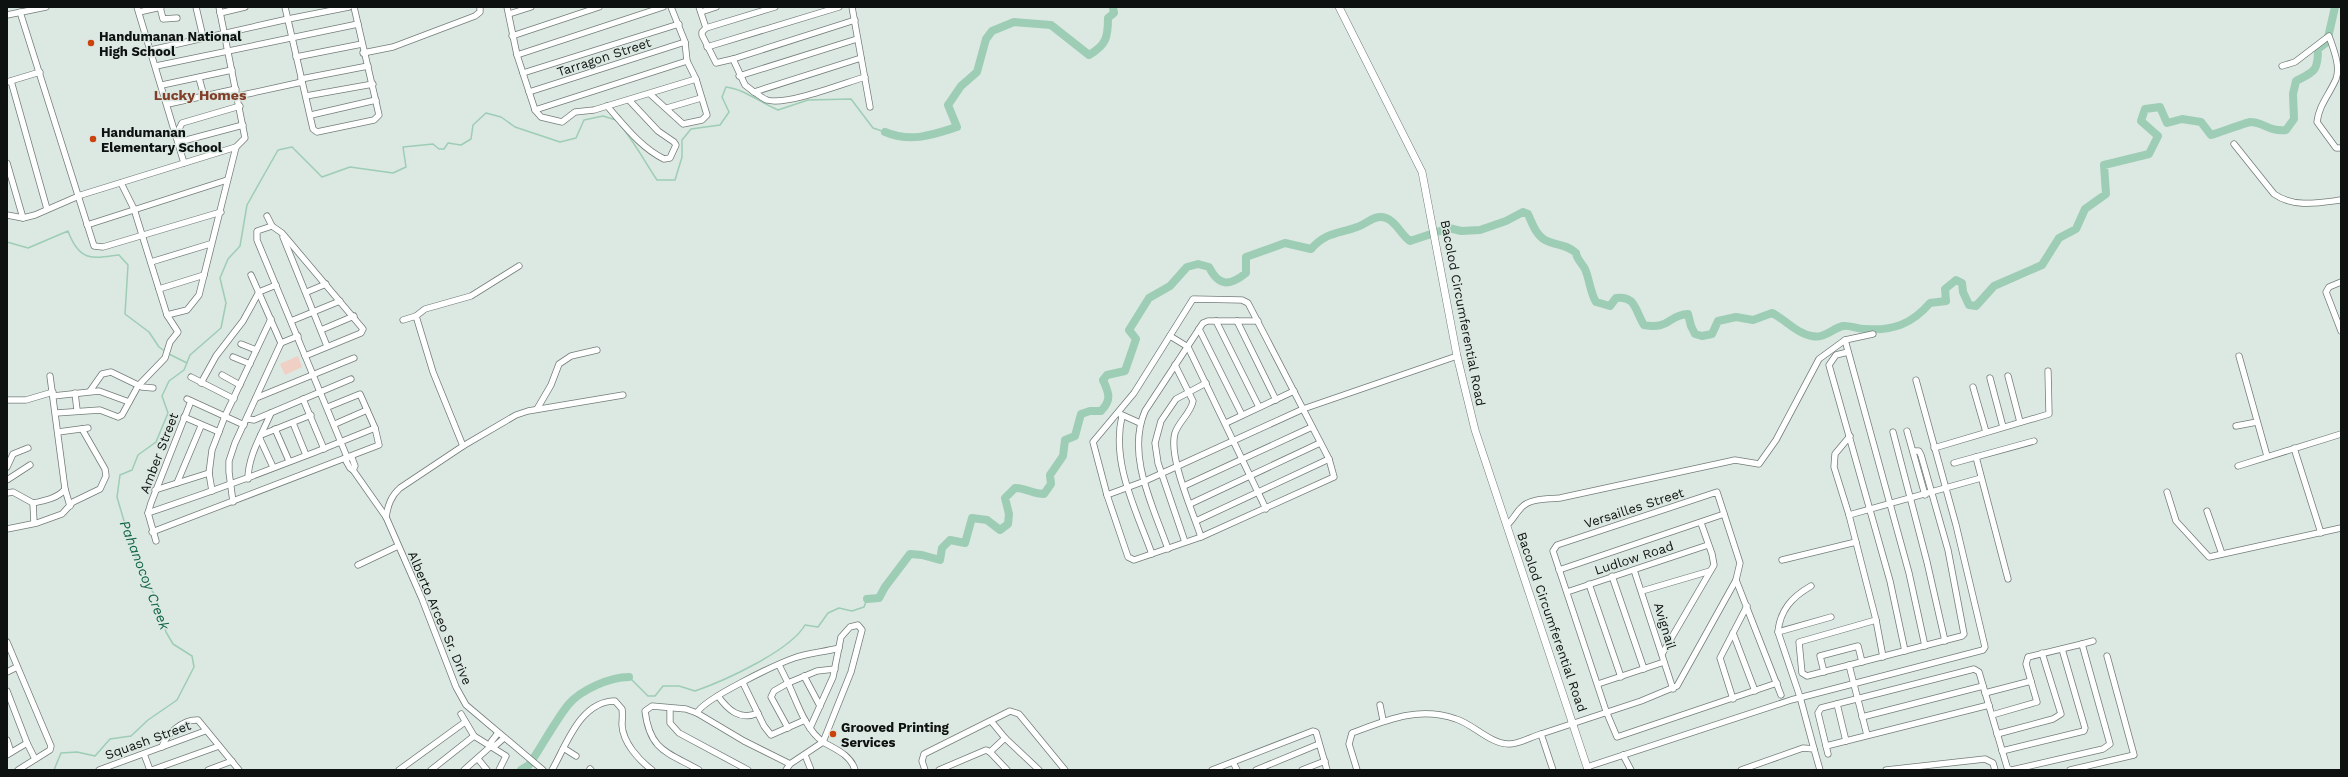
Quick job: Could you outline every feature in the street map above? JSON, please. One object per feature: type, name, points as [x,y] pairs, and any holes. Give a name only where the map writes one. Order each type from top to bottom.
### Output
[{"type":"main road","name":"Bacolod Circumferential Road","points":[[1339,7],[1422,172],[1457,356],[1475,430],[1588,768]]},
{"type":"street","points":[[10,7],[9,15],[46,7]]},
{"type":"street","points":[[177,18],[164,19],[160,7],[138,10],[180,141]]},
{"type":"street","points":[[196,7],[203,38]]},
{"type":"street","points":[[7,215],[23,218],[77,197],[236,147],[245,138],[238,96],[219,10],[244,7]]},
{"type":"street","points":[[285,7],[310,115],[314,129],[317,132],[374,120],[379,115],[354,7]]},
{"type":"street","points":[[151,50],[288,18],[350,7]]},
{"type":"street","points":[[364,53],[393,47],[475,16],[480,12],[480,7]]},
{"type":"street","points":[[507,7],[517,55],[535,110],[541,117],[562,122],[575,112],[607,106],[696,79]]},
{"type":"street","points":[[509,14],[531,7]]},
{"type":"street","points":[[512,36],[599,7]]},
{"type":"street","points":[[517,55],[663,7]]},
{"type":"street","points":[[650,94],[683,124],[702,120],[707,116],[696,79],[687,62],[685,42],[671,7]]},
{"type":"street","points":[[706,28],[700,9],[716,7]]},
{"type":"street","points":[[775,7],[706,28],[702,32],[702,36],[716,63],[733,59],[854,20]]},
{"type":"street","points":[[707,48],[839,7]]},
{"type":"street","points":[[852,7],[870,107]]},
{"type":"street","points":[[20,12],[40,72],[91,243],[96,248],[221,212]]},
{"type":"street","points":[[156,66],[292,36],[358,24]]},
{"type":"street","points":[[523,74],[679,24]]},
{"type":"street","points":[[2282,66],[2295,62],[2329,36],[2337,66],[2336,78],[2319,108],[2317,122],[2336,148],[2341,148]]},
{"type":"street","points":[[739,76],[857,39]]},
{"type":"street","name":"Tarragon Street","points":[[529,92],[685,42]]},
{"type":"street","points":[[296,57],[362,44]]},
{"type":"street","points":[[754,92],[861,58]]},
{"type":"street","points":[[733,59],[744,85],[766,100],[776,101],[799,97],[865,77]]},
{"type":"street","points":[[535,110],[687,62]]},
{"type":"street","points":[[238,96],[368,66]]},
{"type":"street","points":[[162,85],[232,70]]},
{"type":"street","points":[[40,72],[9,82],[47,209]]},
{"type":"street","points":[[199,78],[204,96]]},
{"type":"street","points":[[306,96],[373,84]]},
{"type":"street","points":[[168,104],[236,89]]},
{"type":"street","points":[[667,108],[701,98]]},
{"type":"street","points":[[310,115],[376,100]]},
{"type":"street","points":[[607,106],[640,142],[658,156],[664,159],[670,158],[676,145],[674,142],[658,131],[629,100]]},
{"type":"street","points":[[184,163],[179,129],[182,123],[240,106]]},
{"type":"street","points":[[180,141],[243,125]]},
{"type":"street","points":[[2234,144],[2274,194],[2282,200],[2294,204],[2341,200]]},
{"type":"street","points":[[167,315],[187,310],[199,295],[210,244],[221,212],[227,180],[236,147]]},
{"type":"street","points":[[7,164],[23,218]]},
{"type":"street","points":[[86,225],[227,180]]},
{"type":"street","points":[[56,413],[77,410],[100,410],[118,417],[122,415],[138,386],[165,358],[167,349],[178,332],[167,315],[134,209],[121,183]]},
{"type":"street","points":[[267,216],[272,226],[282,233],[362,326],[361,333],[305,356]]},
{"type":"street","points":[[272,226],[257,231],[256,234],[305,356],[348,457]]},
{"type":"street","points":[[282,233],[328,346]]},
{"type":"street","points":[[151,262],[210,244]]},
{"type":"street","points":[[403,320],[416,316],[425,309],[471,296],[519,266]]},
{"type":"street","points":[[159,289],[204,275]]},
{"type":"street","points":[[251,275],[281,343]]},
{"type":"street","points":[[2341,282],[2329,287],[2326,292],[2341,332]]},
{"type":"street","points":[[307,292],[326,284]]},
{"type":"street","points":[[201,383],[216,356],[243,321],[259,292],[276,285]]},
{"type":"street","points":[[1193,299],[1246,301],[1258,321],[1335,474],[1331,480],[1201,537],[1134,560],[1128,557],[1107,495],[1093,442],[1115,413],[1134,393],[1193,299]]},
{"type":"street","points":[[291,321],[340,301]]},
{"type":"street","points":[[321,330],[354,316]]},
{"type":"street","points":[[416,316],[433,372],[463,446]]},
{"type":"street","points":[[212,491],[209,473],[212,450],[271,319]]},
{"type":"street","points":[[1216,321],[1259,407]]},
{"type":"street","points":[[1237,321],[1276,400]]},
{"type":"street","points":[[1168,549],[1145,481],[1137,450],[1140,423],[1144,411],[1205,322],[1258,321]]},
{"type":"street","points":[[1199,329],[1242,415]]},
{"type":"street","points":[[1506,525],[1514,519],[1520,508],[1535,501],[1560,498],[1735,460],[1759,464],[1776,440],[1815,365],[1845,340],[1873,334]]},
{"type":"street","points":[[233,502],[229,461],[281,343],[298,336]]},
{"type":"street","points":[[1170,336],[1188,347],[1235,440],[1266,509]]},
{"type":"street","points":[[1845,340],[1909,573],[1925,646]]},
{"type":"street","points":[[241,344],[256,350]]},
{"type":"street","points":[[1833,349],[1836,355]]},
{"type":"street","points":[[537,409],[551,384],[559,364],[571,356],[597,350]]},
{"type":"street","points":[[1848,352],[1836,355],[1829,365],[1890,581],[1905,651]]},
{"type":"street","points":[[1107,495],[1145,481],[1303,409],[1457,356]]},
{"type":"street","points":[[2239,356],[2267,456]]},
{"type":"street","points":[[233,357],[250,364]]},
{"type":"street","points":[[256,398],[354,358]]},
{"type":"street","points":[[1175,365],[1194,401],[1175,432],[1174,441],[1177,466],[1201,537]]},
{"type":"street","points":[[1934,448],[2049,414],[2048,371]]},
{"type":"street","points":[[90,391],[96,381],[106,372],[111,372],[138,386],[148,389],[153,388]]},
{"type":"street","points":[[222,374],[240,385]]},
{"type":"street","points":[[50,376],[66,489],[70,506]]},
{"type":"street","points":[[2008,376],[2020,422]]},
{"type":"street","points":[[190,377],[234,399]]},
{"type":"street","points":[[1990,378],[2003,427]]},
{"type":"street","points":[[248,419],[254,420],[351,379]]},
{"type":"street","points":[[1588,768],[1800,697],[1980,652],[1985,648],[1946,488],[1916,380]]},
{"type":"street","points":[[1185,542],[1155,450],[1157,432],[1166,412],[1173,404],[1189,391],[1206,383]]},
{"type":"street","points":[[1973,387],[1986,432]]},
{"type":"street","points":[[7,400],[26,400],[53,394],[90,391],[106,392],[129,402]]},
{"type":"street","points":[[1226,423],[1294,391]]},
{"type":"street","points":[[75,393],[77,410]]},
{"type":"street","points":[[152,532],[377,447],[379,441],[375,428],[360,394],[328,407]]},
{"type":"street","points":[[386,517],[388,504],[397,490],[463,446],[516,415],[537,409],[623,395]]},
{"type":"street","points":[[303,399],[324,449]]},
{"type":"street","name":"Amber Street","points":[[148,513],[155,490],[184,417],[189,400],[226,416]]},
{"type":"street","points":[[335,424],[367,410]]},
{"type":"street","points":[[248,479],[249,464],[271,413]]},
{"type":"street","points":[[1115,413],[1140,423]]},
{"type":"street","points":[[261,437],[275,429],[310,415]]},
{"type":"street","points":[[226,416],[244,425]]},
{"type":"street","points":[[1122,416],[1119,447],[1121,466],[1152,554]]},
{"type":"street","points":[[184,417],[201,426],[219,432]]},
{"type":"street","points":[[2236,426],[2257,422]]},
{"type":"street","points":[[293,423],[306,455]]},
{"type":"street","points":[[177,483],[201,426]]},
{"type":"street","points":[[1184,486],[1312,427]]},
{"type":"street","points":[[7,529],[34,523],[62,514],[70,506],[100,488],[106,476],[101,459],[85,428],[58,432]]},
{"type":"street","points":[[156,541],[152,532],[148,513],[248,479],[273,467],[324,449],[375,428]]},
{"type":"street","points":[[275,429],[289,461]]},
{"type":"street","points":[[1893,432],[1911,499],[1944,641]]},
{"type":"street","points":[[1907,432],[1925,495]]},
{"type":"street","points":[[2238,466],[2341,434]]},
{"type":"street","points":[[1850,436],[1833,460],[1876,620],[1883,657]]},
{"type":"street","points":[[261,437],[273,467]]},
{"type":"street","points":[[1954,463],[2034,441]]},
{"type":"street","points":[[1190,504],[1251,477],[1320,443]]},
{"type":"street","points":[[7,467],[15,452],[28,448]]},
{"type":"street","points":[[2294,448],[2321,533]]},
{"type":"street","points":[[1876,620],[1799,642],[1802,673],[1807,676],[1962,636],[1964,631],[1948,550],[1921,455],[1919,451],[1913,452]]},
{"type":"street","name":"Alberto Arceo Sr. Drive","points":[[348,457],[352,458],[354,463],[353,470],[386,517],[422,599],[456,687],[466,705],[543,770]]},
{"type":"street","points":[[1976,457],[2008,580]]},
{"type":"street","points":[[1196,521],[1328,459]]},
{"type":"street","points":[[7,480],[30,465]]},
{"type":"street","points":[[155,490],[209,473]]},
{"type":"street","points":[[1849,515],[1911,499],[1981,478]]},
{"type":"street","points":[[7,492],[13,492],[32,503],[47,500],[66,489]]},
{"type":"street","name":"Versailles Street","points":[[1559,570],[1553,551],[1557,545],[1717,492],[1724,514]]},
{"type":"street","points":[[2167,492],[2176,521],[2209,557],[2341,528]]},
{"type":"street","points":[[32,503],[34,523]]},
{"type":"street","points":[[2207,511],[2222,554]]},
{"type":"street","points":[[1357,770],[1349,744],[1349,738],[1352,734],[1383,720],[1414,713],[1454,718],[1499,741],[1508,744],[1574,723],[1606,711],[1673,689],[1679,682],[1736,580],[1740,563],[1724,514],[1559,570],[1598,684],[1606,711],[1614,734],[1621,737],[1777,683]]},
{"type":"street","points":[[1662,654],[1714,565],[1714,560],[1701,522]]},
{"type":"street","points":[[1782,560],[1856,542]]},
{"type":"street","name":"Ludlow Road","points":[[1567,592],[1708,545]]},
{"type":"street","points":[[358,565],[398,546]]},
{"type":"street","name":"Avignail","points":[[1634,570],[1673,689]]},
{"type":"street","points":[[1642,591],[1710,571]]},
{"type":"street","points":[[1612,576],[1644,669]]},
{"type":"street","points":[[1736,580],[1781,695]]},
{"type":"street","points":[[1589,584],[1621,677]]},
{"type":"street","points":[[1811,586],[1786,606],[1779,623],[1778,632],[1800,697],[1820,770]]},
{"type":"street","points":[[1733,698],[1720,658],[1747,606]]},
{"type":"street","points":[[1778,632],[1831,617]]},
{"type":"street","points":[[786,770],[790,764],[805,756],[823,742],[851,672],[858,647],[861,626],[854,625],[846,631],[841,638],[835,669],[810,728]]},
{"type":"street","points":[[1733,633],[1755,691]]},
{"type":"street","points":[[1992,715],[2038,702],[2026,659],[2042,653],[2093,641]]},
{"type":"street","points":[[7,642],[51,743],[50,750],[18,770]]},
{"type":"street","points":[[1828,754],[1818,713],[1821,708],[1974,669],[1979,672],[2007,767],[2011,770],[2103,749],[2110,744],[2082,644]]},
{"type":"street","points":[[1824,672],[1820,656],[1858,646],[1862,662]]},
{"type":"street","points":[[696,713],[705,702],[779,665],[808,654],[839,648]]},
{"type":"street","points":[[2002,751],[2084,731],[2085,728],[2062,649]]},
{"type":"street","points":[[1997,734],[2054,719],[2061,714],[2042,653]]},
{"type":"street","points":[[2070,770],[2134,755],[2107,656]]},
{"type":"street","points":[[1598,684],[1664,662]]},
{"type":"street","points":[[779,665],[810,728],[823,742],[833,746],[846,757],[855,770]]},
{"type":"street","points":[[1849,665],[1867,736]]},
{"type":"street","points":[[7,672],[17,666]]},
{"type":"street","points":[[788,728],[771,697],[771,694],[788,683],[804,676],[818,671],[835,669]]},
{"type":"street","points":[[804,676],[820,706]]},
{"type":"street","points":[[1985,692],[2031,681]]},
{"type":"street","points":[[744,683],[758,713],[771,735],[805,720]]},
{"type":"street","points":[[1862,717],[1983,686]]},
{"type":"street","points":[[7,691],[27,743],[35,759]]},
{"type":"street","points":[[718,696],[730,710],[740,715],[746,717],[758,713]]},
{"type":"street","points":[[552,770],[580,720],[599,705],[608,701],[616,702],[622,709],[622,726],[626,739],[636,755],[652,770]]},
{"type":"street","points":[[1837,704],[1846,741]]},
{"type":"street","points":[[1380,705],[1383,720]]},
{"type":"street","points":[[1826,746],[1989,705]]},
{"type":"street","points":[[699,770],[659,748],[653,741],[647,727],[645,711],[652,706],[686,709],[790,764]]},
{"type":"street","points":[[670,708],[670,723],[679,733],[748,770]]},
{"type":"street","points":[[925,770],[922,761],[924,754],[1010,711],[1016,712],[1065,770]]},
{"type":"street","points":[[461,714],[474,736],[506,756],[499,770]]},
{"type":"street","points":[[162,747],[168,734],[194,720],[201,723],[204,731],[239,770]]},
{"type":"street","points":[[991,721],[1005,738],[1039,770]]},
{"type":"street","points":[[399,770],[465,722]]},
{"type":"street","name":"Squash Street","points":[[99,770],[204,731]]},
{"type":"street","points":[[1215,769],[1313,731],[1316,732],[1327,770]]},
{"type":"street","points":[[464,770],[491,746],[493,738],[498,733]]},
{"type":"street","points":[[1541,734],[1550,769]]},
{"type":"street","points":[[431,770],[474,736]]},
{"type":"street","points":[[491,746],[496,746],[504,738]]},
{"type":"street","points":[[990,752],[1005,738]]},
{"type":"street","points":[[7,740],[9,753],[27,743]]},
{"type":"street","points":[[1256,770],[1320,744]]},
{"type":"street","points":[[144,754],[151,770],[219,746]]},
{"type":"street","points":[[1741,770],[1803,748],[1814,749]]},
{"type":"street","points":[[565,749],[576,756]]},
{"type":"street","points":[[939,770],[982,751],[990,752],[1007,770]]},
{"type":"street","points":[[1624,755],[1631,770]]},
{"type":"street","points":[[805,756],[811,770]]},
{"type":"street","points":[[478,759],[487,770]]},
{"type":"street","points":[[1886,770],[1985,759],[1993,763],[1995,770]]},
{"type":"street","points":[[208,770],[232,761]]},
{"type":"street","points":[[1302,770],[1325,761]]},
{"type":"street","points":[[1233,762],[1237,770]]},
{"type":"shaded area","points":[[298,356],[302,367],[285,375],[280,364]]},
{"type":"waterway","name":"Pahanocoy Creek","points":[[885,132],[904,137],[921,137],[957,127],[948,105],[961,86],[977,72],[986,39],[992,31],[1014,22],[1051,25],[1089,55],[1099,48],[1105,40],[1108,18],[1114,13],[1113,7]]},
{"type":"waterway","points":[[867,599],[879,598],[885,587],[910,554],[922,555],[940,560],[942,548],[950,540],[965,543],[972,518],[987,520],[1000,530],[1008,524],[1009,514],[1005,498],[1015,488],[1044,494],[1051,484],[1050,475],[1063,456],[1065,440],[1075,436],[1081,414],[1090,411],[1101,411],[1107,403],[1108,393],[1103,380],[1107,375],[1125,371],[1136,339],[1129,330],[1149,298],[1170,286],[1187,267],[1198,264],[1209,267],[1213,274],[1221,281],[1230,282],[1246,273],[1246,257],[1285,243],[1311,249],[1327,236],[1361,226],[1378,217],[1390,220],[1410,241],[1449,228],[1461,231],[1480,230],[1506,221],[1523,212],[1528,214],[1542,238],[1549,242],[1564,246],[1576,253],[1578,260],[1585,269],[1592,294],[1596,302],[1610,306],[1616,298],[1628,299],[1634,305],[1644,325],[1659,326],[1676,317],[1688,314],[1695,334],[1702,336],[1712,334],[1718,321],[1736,317],[1753,320],[1772,313],[1801,332],[1816,337],[1843,326],[1862,329],[1884,329],[1893,327],[1909,321],[1930,303],[1946,301],[1945,289],[1956,280],[1962,283],[1963,292],[1969,305],[1976,306],[1994,286],[2042,265],[2059,238],[2076,229],[2085,209],[2106,194],[2104,165],[2149,154],[2158,136],[2141,121],[2145,109],[2160,107],[2167,123],[2182,119],[2201,122],[2211,135],[2250,122],[2255,122],[2275,130],[2286,130],[2294,119],[2293,94],[2296,81],[2314,70],[2317,62],[2318,49],[2327,42],[2335,7]]},
{"type":"waterway","name":"Pahanocoy Creek","points":[[621,126],[657,180],[675,180],[682,157],[682,140],[691,129],[720,125],[729,112],[722,97],[726,87],[746,93],[778,110],[808,100],[851,99],[873,128],[885,132]]},
{"type":"waterway","name":"Pahanocoy Creek","points":[[54,770],[61,753],[77,752],[95,756],[110,739],[131,736],[148,720],[177,700],[194,667],[192,656],[173,644],[166,632],[157,598],[145,580],[131,545],[117,497],[120,475],[132,470],[138,455],[156,442],[168,413],[162,396],[169,381],[184,370],[190,355],[221,328],[226,303],[220,278],[228,259],[240,246],[247,205],[278,150],[292,147],[322,177],[350,167],[393,173],[406,167],[403,147],[433,144],[439,149],[444,149],[448,143],[461,145],[471,139],[473,125],[486,113],[501,117],[515,127],[560,142],[576,138],[584,120],[603,116],[616,120]]},
{"type":"waterway","points":[[7,242],[28,248],[68,231],[77,248],[87,256],[101,257],[119,255],[128,265],[125,314],[149,332],[159,347],[166,352]]},
{"type":"waterway","points":[[169,354],[187,363]]},
{"type":"waterway","points":[[629,677],[648,696],[655,696],[663,686],[679,686],[695,691],[739,673],[771,655],[786,645],[805,625],[818,627],[828,613],[839,608],[852,611],[864,607],[867,599]]},
{"type":"waterway","points":[[521,770],[529,765],[558,719],[573,699],[596,685],[613,679],[629,677]]},
{"type":"place","name":"Handumanan National High School","points":[[91,43]]},
{"type":"place","name":"Handumanan Elementary School","points":[[93,139]]},
{"type":"place","name":"Grooved Printing Services","points":[[833,734]]},
{"type":"district","name":"Lucky Homes","points":[[200,95]]}]
